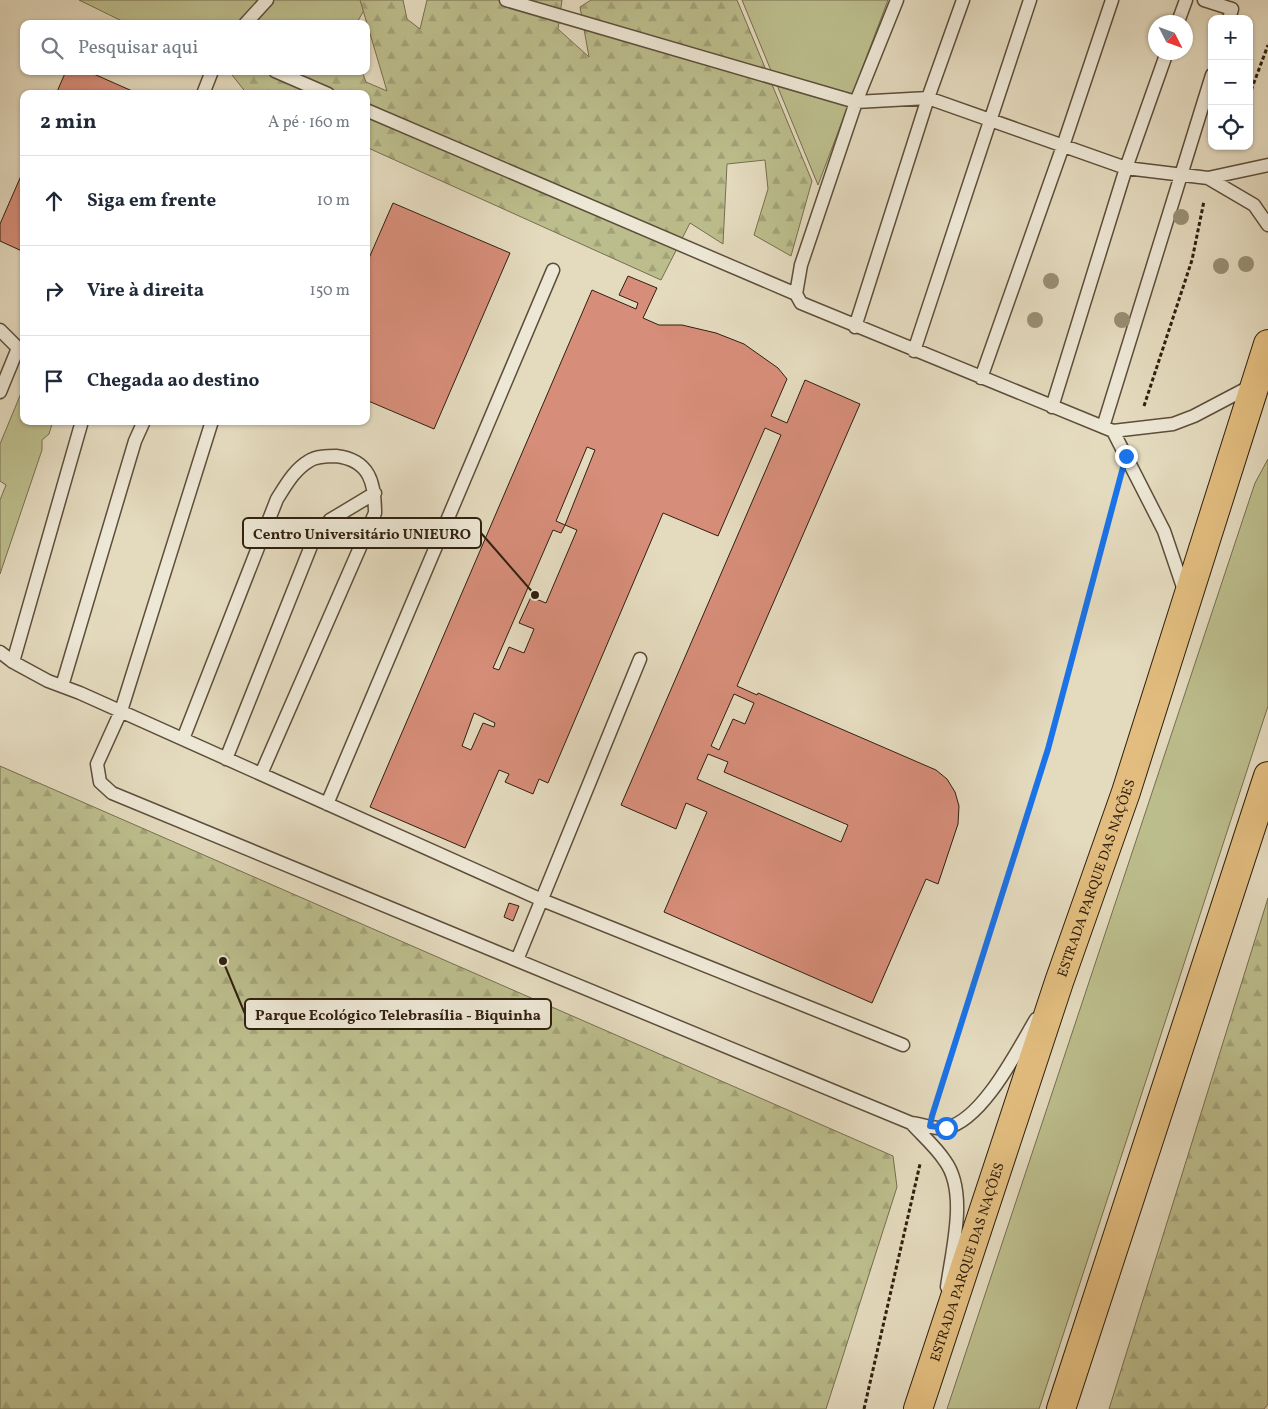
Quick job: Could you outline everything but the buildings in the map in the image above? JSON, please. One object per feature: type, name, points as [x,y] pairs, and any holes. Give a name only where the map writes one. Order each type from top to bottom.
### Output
[{"type":"highway","name":"ESTRADA PARQUE DAS NAÇÕES","points":[[918,1409],[1059,982],[1126,792],[1268,344]]},
{"type":"highway","points":[[1061,1409],[1268,776]]},
{"type":"lane","points":[[249,20],[267,0]]},
{"type":"lane","points":[[506,0],[856,102],[928,98],[1126,168],[1208,178],[1268,165]]},
{"type":"lane","points":[[796,294],[801,265],[856,102],[897,0]]},
{"type":"lane","points":[[855,327],[928,98],[963,0]]},
{"type":"lane","points":[[914,351],[992,120],[1030,0]]},
{"type":"lane","points":[[981,378],[1063,146],[1112,0]]},
{"type":"lane","points":[[1181,15],[1186,0]]},
{"type":"lane","points":[[1204,0],[1232,9],[1230,15]]},
{"type":"lane","points":[[1052,407],[1126,168],[1164,60]]},
{"type":"lane","points":[[205,90],[210,75]]},
{"type":"lane","points":[[284,75],[319,90]]},
{"type":"lane","points":[[1187,598],[1164,531],[1126,456],[1108,429],[1208,88]]},
{"type":"lane","points":[[370,112],[796,294],[801,303],[855,327],[1108,429],[1137,430],[1172,424],[1194,416],[1256,384]]},
{"type":"lane","points":[[1208,178],[1254,205],[1268,225]]},
{"type":"lane","points":[[327,804],[553,270]]},
{"type":"lane","points":[[0,330],[20,349]]},
{"type":"lane","points":[[0,392],[20,352]]},
{"type":"lane","points":[[14,662],[81,425]]},
{"type":"lane","points":[[62,686],[135,441],[142,425]]},
{"type":"lane","points":[[211,425],[121,711],[97,764],[100,782],[112,793],[911,1123],[946,1128],[973,1114],[995,1086],[1059,982]]},
{"type":"lane","points":[[183,739],[277,499],[291,476],[310,460],[326,456],[351,459],[363,467],[371,478],[375,493],[375,513],[261,774]]},
{"type":"lane","points":[[226,759],[312,541],[330,520],[375,493]]},
{"type":"lane","points":[[0,652],[48,681],[121,711],[542,900],[903,1044]]},
{"type":"lane","points":[[517,960],[640,660]]},
{"type":"lane","points":[[911,1123],[946,1161],[956,1183],[957,1210],[940,1339]]},
{"type":"path","points":[[1253,85],[1268,45]]},
{"type":"path","points":[[1137,430],[1156,364],[1192,260],[1208,178]]},
{"type":"path","points":[[930,1126],[1048,749],[1126,456]]},
{"type":"path","points":[[864,1409],[925,1139]]},
{"type":"green space","points":[[79,0],[370,0],[358,20],[120,20]]},
{"type":"green space","points":[[360,0],[403,0],[407,19],[420,29],[427,0],[562,0],[558,29],[589,57],[580,7],[591,0],[737,0],[812,181],[791,256],[754,235],[768,189],[765,160],[727,164],[723,244],[690,223],[661,280],[370,149],[370,90],[244,90],[232,75],[363,75],[366,82],[387,91],[370,34],[370,20],[366,20]]},
{"type":"green space","points":[[742,0],[888,0],[818,185]]},
{"type":"green space","points":[[20,396],[20,425],[52,425],[49,434],[42,440],[42,450],[0,574],[0,500],[6,485],[0,481],[0,444]]},
{"type":"green space","points":[[1268,459],[1268,706],[1039,1409],[947,1409],[1255,483]]},
{"type":"green space","points":[[0,766],[893,1156],[897,1187],[826,1409],[0,1409]]},
{"type":"green space","points":[[1268,898],[1268,1404],[1264,1409],[1109,1409]]},
{"type":"place","name":"Centro Universitário UNIEURO","points":[[535,595]]},
{"type":"place","name":"Parque Ecológico Telebrasília - Biquinha","points":[[223,961]]},
{"type":"route","points":[[946,1128],[930,1126],[932,1116],[1048,749],[1126,456]]}]
